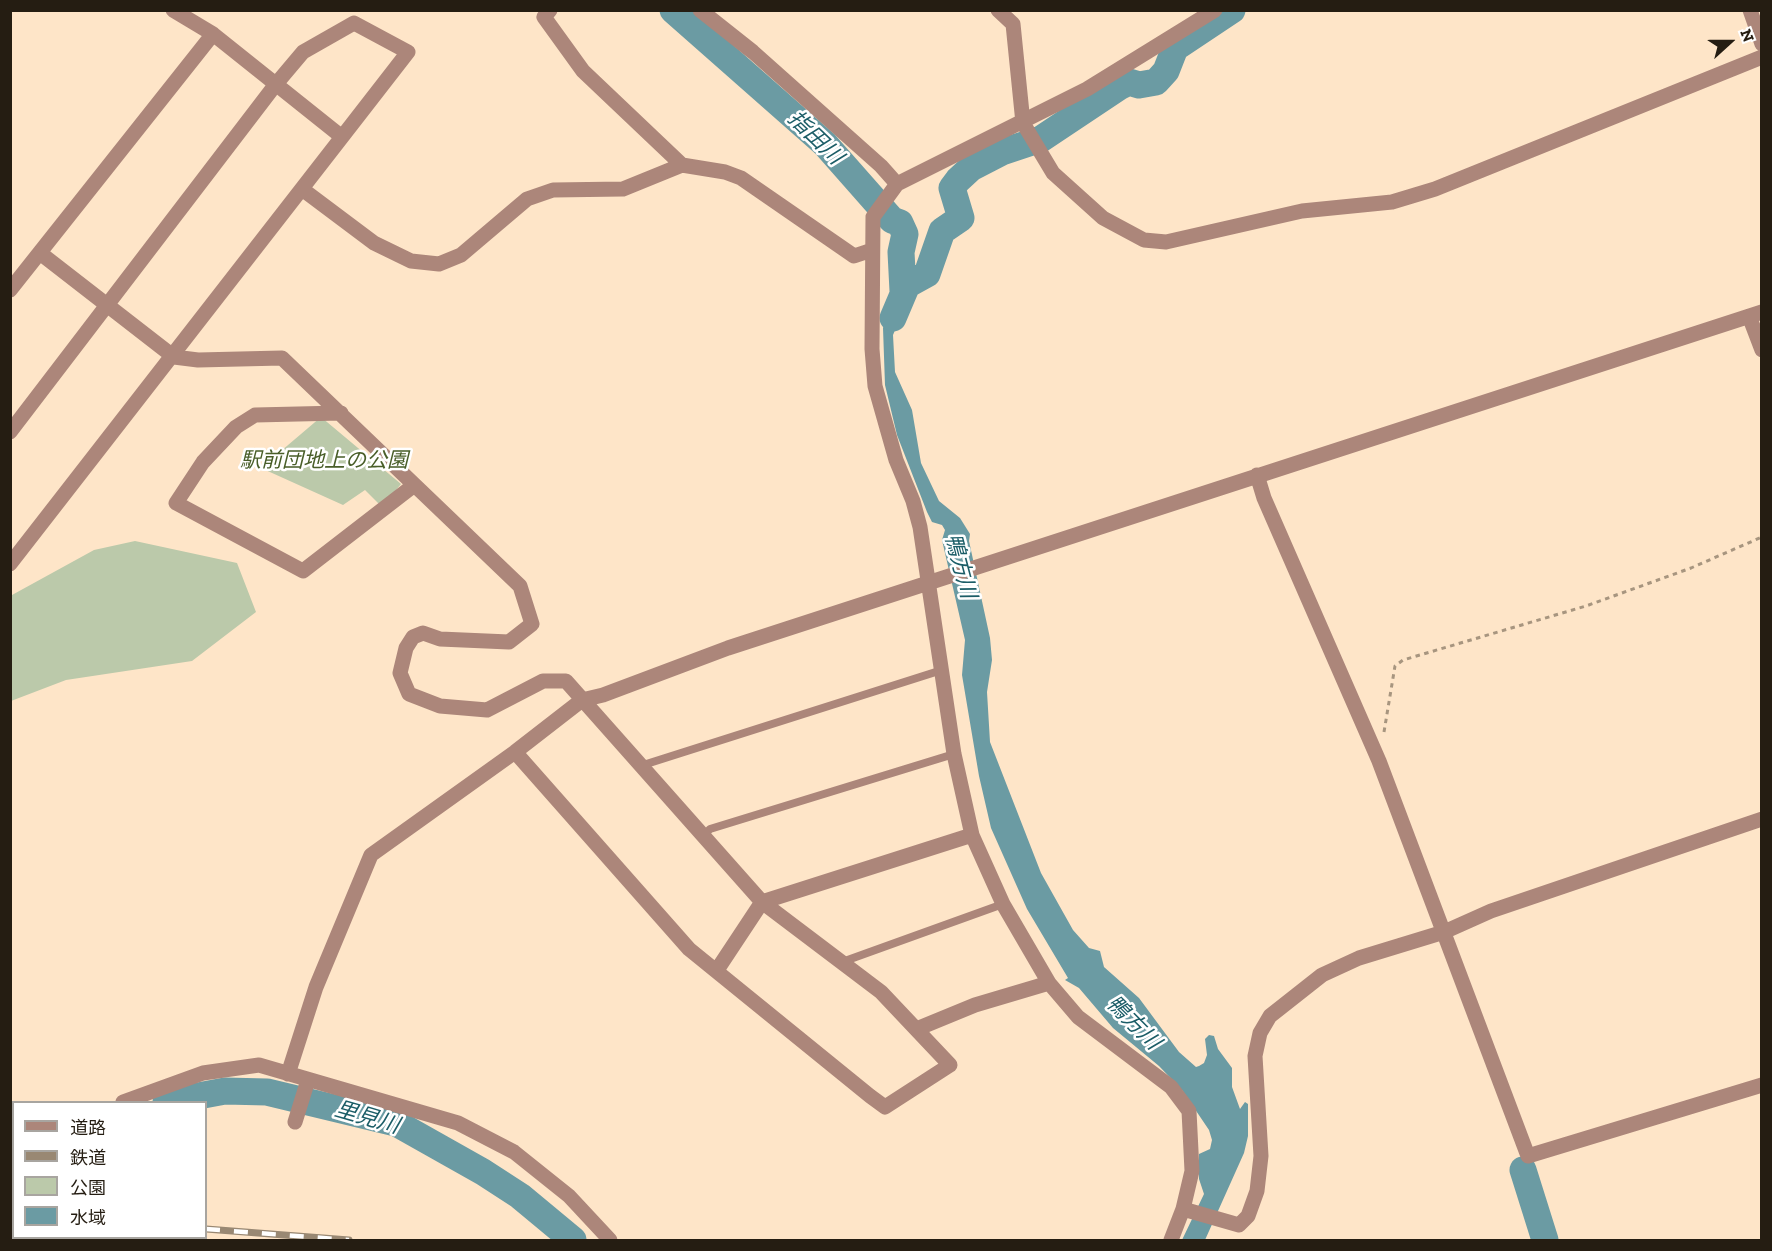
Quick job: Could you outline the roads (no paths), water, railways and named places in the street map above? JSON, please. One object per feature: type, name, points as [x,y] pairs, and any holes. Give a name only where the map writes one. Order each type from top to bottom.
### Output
[{"type":"street","points":[[173,10],[213,34],[342,137]]},
{"type":"street","points":[[550,10],[544,18],[583,71],[682,165]]},
{"type":"street","points":[[700,10],[761,60],[881,166],[894,188]]},
{"type":"street","points":[[998,10],[1013,24],[1026,128],[1053,173],[1103,218],[1144,240],[1166,242],[1302,211],[1392,202],[1435,189],[1761,57]]},
{"type":"street","points":[[1171,1240],[1183,1209],[1192,1171],[1189,1111],[1171,1087],[1078,1017],[1049,983],[1003,904],[972,835],[954,754],[920,527],[913,501],[889,440],[875,386],[873,217],[894,188],[1026,128],[1215,10]]},
{"type":"street","points":[[1750,10],[1761,44]]},
{"type":"street","points":[[10,432],[276,84],[303,52],[354,23],[408,52],[224,286],[174,357],[10,564]]},
{"type":"street","points":[[10,290],[213,34]]},
{"type":"street","points":[[302,189],[374,243],[411,261],[439,264],[461,255],[527,199],[553,190],[623,189],[682,165],[725,172],[741,178],[854,256],[872,250]]},
{"type":"street","points":[[40,253],[106,307],[174,357],[198,360],[282,358],[341,413],[413,486],[520,586],[532,624],[509,642],[441,639],[423,633],[413,637],[406,648],[400,673],[409,694],[440,706],[488,710],[543,681],[566,681],[762,902],[881,992],[919,1028],[950,1065],[885,1107],[689,949],[515,752]]},
{"type":"street","points":[[288,1074],[316,987],[371,855],[515,752],[582,700],[603,695],[728,648],[1755,314],[1761,351]]},
{"type":"street","points":[[341,413],[255,415],[236,426],[203,462],[176,503],[303,571],[413,486]]},
{"type":"street","points":[[1257,475],[1264,498],[1379,761],[1528,1156],[1761,1085]]},
{"type":"street","points":[[1183,1209],[1239,1225],[1248,1216],[1257,1191],[1261,1156],[1255,1056],[1260,1033],[1270,1016],[1322,975],[1359,958],[1444,932],[1491,911],[1761,819]]},
{"type":"street","points":[[717,970],[762,902],[972,835]]},
{"type":"street","points":[[919,1028],[975,1005],[1049,983]]},
{"type":"street","points":[[126,1101],[203,1073],[259,1065],[458,1123],[514,1152],[569,1196],[610,1240]]},
{"type":"street","points":[[295,1122],[308,1080]]},
{"type":"lane","points":[[640,766],[943,669]]},
{"type":"lane","points":[[703,836],[710,829],[954,754]]},
{"type":"lane","points":[[842,962],[1003,904]]},
{"type":"water","points":[[899,284],[911,288],[904,301],[893,335],[895,372],[912,410],[921,463],[939,501],[960,518],[970,534],[969,541],[990,638],[992,660],[987,692],[990,742],[1041,873],[1073,930],[1089,948],[1100,951],[1104,967],[1139,998],[1179,1052],[1196,1067],[1204,1063],[1207,1055],[1205,1039],[1209,1035],[1214,1036],[1218,1049],[1232,1068],[1232,1087],[1240,1109],[1245,1102],[1248,1104],[1248,1136],[1244,1153],[1205,1240],[1182,1240],[1204,1194],[1199,1179],[1199,1154],[1210,1149],[1212,1140],[1209,1130],[1182,1090],[1159,1066],[1113,1028],[1079,988],[1065,980],[1068,978],[1027,909],[991,828],[979,776],[962,675],[965,640],[942,540],[945,530],[942,525],[932,522],[927,512],[897,435],[885,385],[883,328]]},
{"type":"waterway","name":"指田川","points":[[673,10],[825,144],[892,220],[900,223],[905,234],[901,252],[903,291]]},
{"type":"waterway","name":"鴨方川","points":[[893,318],[907,285],[927,274],[942,231],[961,218],[952,188],[971,168],[1002,152],[1041,139],[1129,82],[1139,85],[1156,82],[1166,71],[1175,48],[1232,10]]},
{"type":"waterway","name":"里見川","points":[[171,1101],[225,1091],[267,1092],[396,1123],[483,1172],[520,1196],[573,1240]]},
{"type":"waterway","points":[[1523,1170],[1545,1240]]},
{"type":"railway","points":[[207,1229],[349,1240]]},
{"type":"park label","name":"駅前団地上の公園","points":[[324,461]]}]
